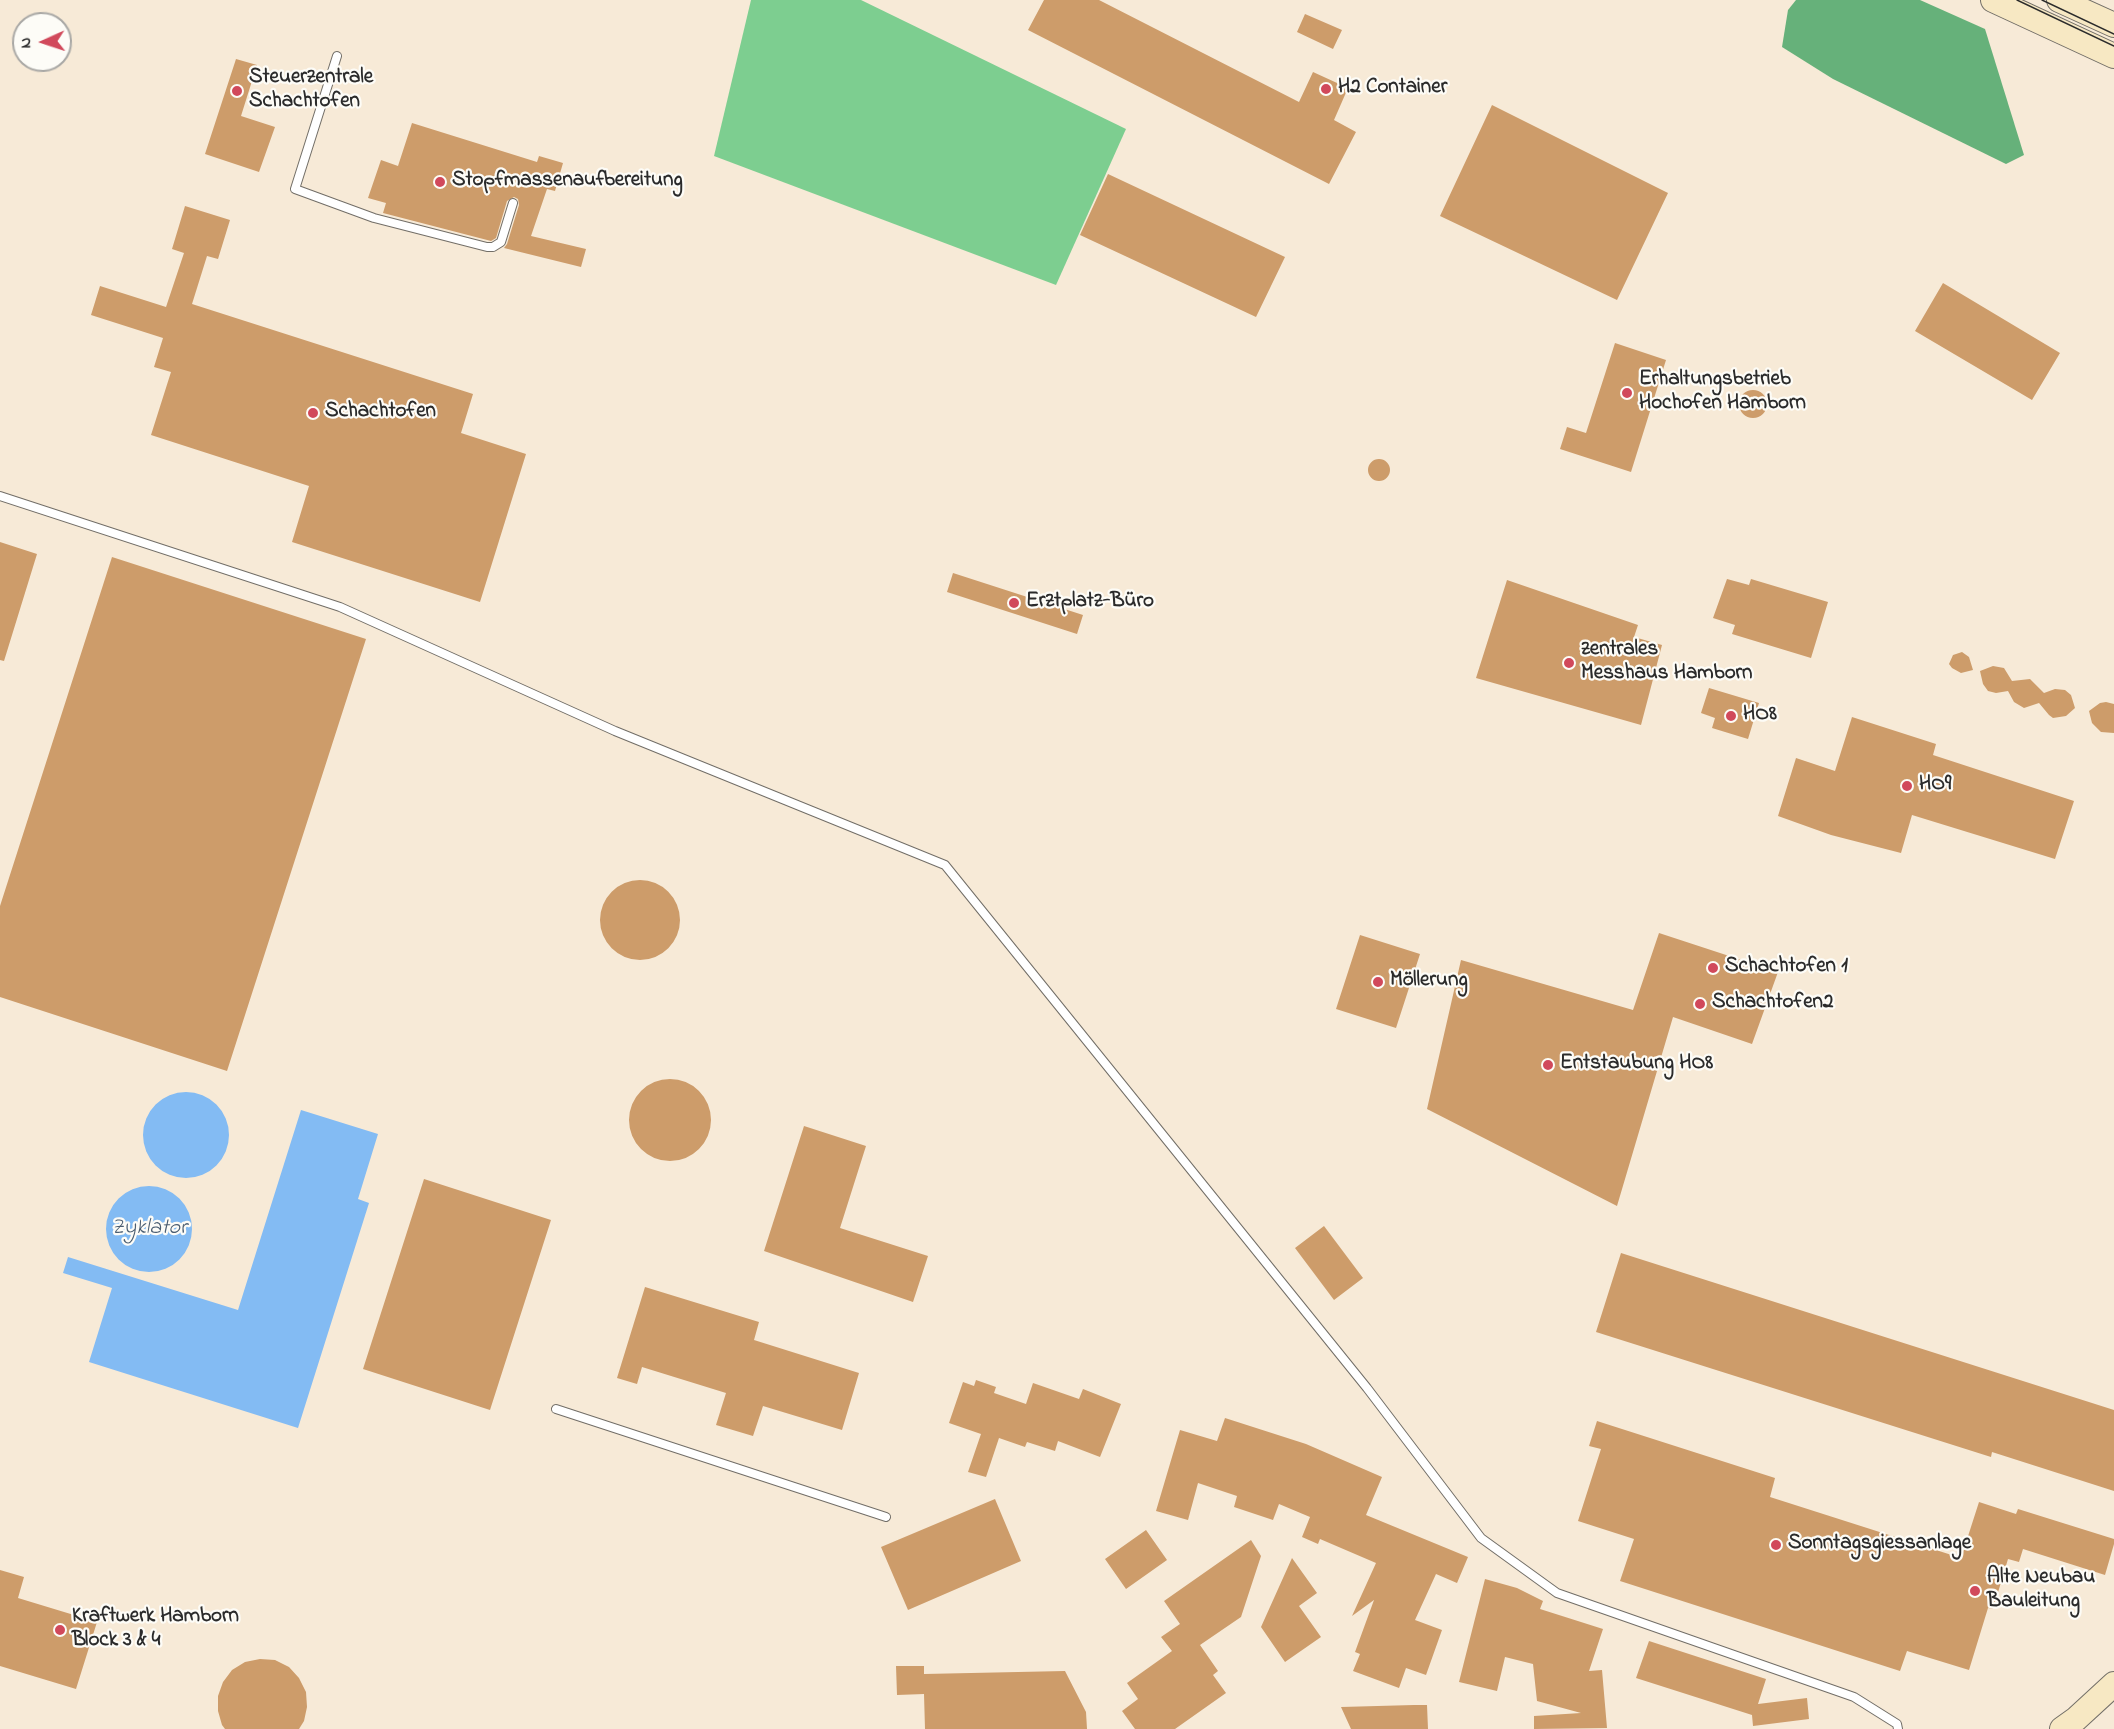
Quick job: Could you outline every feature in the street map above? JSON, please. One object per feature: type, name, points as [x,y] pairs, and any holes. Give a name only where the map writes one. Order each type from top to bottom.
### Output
[{"type":"main road","points":[[2059,0],[2114,25]]},
{"type":"main road","points":[[1999,2],[2114,56]]},
{"type":"main road","points":[[2062,1729],[2114,1684]]},
{"type":"lane","points":[[337,56],[294,189],[374,218],[487,247],[493,247],[501,242],[513,203]]},
{"type":"lane","points":[[0,496],[340,607],[615,731],[945,865],[1366,1388],[1481,1538],[1557,1593],[1854,1697],[1897,1724],[1898,1729]]},
{"type":"lane","points":[[556,1410],[886,1517]]},
{"type":"green space","points":[[751,0],[861,0],[1126,129],[1056,285],[714,156]]},
{"type":"green space","points":[[1796,0],[1920,0],[1985,29],[2024,155],[2006,164],[1833,79],[1782,47],[1788,10]]},
{"type":"water","name":"Zyklator","points":[[178,1092],[194,1092],[217,1104],[226,1118],[229,1135],[226,1152],[217,1166],[194,1178],[178,1178],[162,1171],[150,1159],[143,1143],[143,1127],[150,1111],[162,1099]]},
{"type":"water","points":[[301,1110],[378,1134],[358,1199],[369,1203],[298,1428],[89,1362],[112,1288],[63,1273],[68,1257],[238,1310]]},
{"type":"water","name":"Zyklator","points":[[141,1186],[157,1186],[180,1198],[189,1212],[192,1229],[189,1246],[180,1260],[157,1272],[141,1272],[125,1265],[113,1253],[106,1237],[106,1221],[113,1205],[125,1193]]},
{"type":"building","points":[[1044,0],[1099,0],[1299,102],[1313,72],[1348,88],[1334,120],[1356,132],[1329,184],[1028,30]]},
{"type":"building","points":[[1305,14],[1342,30],[1333,49],[1297,32]]},
{"type":"building","name":"Steuerzentrale Schachtofen","points":[[236,59],[257,65],[241,116],[275,127],[259,172],[205,154]]},
{"type":"building","points":[[1492,105],[1668,193],[1617,300],[1440,216]]},
{"type":"building","name":"Stopfmassenaufbereitung","points":[[412,123],[537,162],[539,156],[563,163],[555,191],[547,189],[531,236],[586,249],[581,267],[504,248],[519,205],[518,199],[514,197],[507,201],[496,238],[491,241],[383,213],[386,203],[368,198],[381,160],[398,166]]},
{"type":"building","points":[[1108,174],[1285,257],[1256,317],[1080,235]]},
{"type":"building","name":"Schachtofen","points":[[185,206],[230,220],[218,259],[207,256],[192,304],[473,394],[461,433],[526,454],[480,602],[292,542],[309,486],[151,435],[171,372],[154,367],[163,338],[91,315],[100,286],[166,307],[184,253],[172,249]]},
{"type":"building","points":[[1943,283],[2060,353],[2032,400],[1915,331]]},
{"type":"building","name":"Erhaltungsbetrieb Hochofen Hamborn","points":[[1615,343],[1666,360],[1631,472],[1560,449],[1567,427],[1586,433]]},
{"type":"building","points":[[1753,390],[1763,394],[1767,404],[1763,414],[1753,418],[1743,414],[1739,404],[1743,394]]},
{"type":"building","points":[[1379,459],[1387,462],[1390,470],[1387,478],[1379,481],[1371,478],[1368,470],[1371,462]]},
{"type":"building","points":[[0,542],[37,554],[4,661],[0,660]]},
{"type":"building","points":[[112,557],[366,639],[227,1071],[0,997],[0,906]]},
{"type":"building","name":"Erztplatz-Büro","points":[[953,573],[1083,615],[1077,634],[947,592]]},
{"type":"building","points":[[1727,579],[1749,585],[1751,579],[1828,602],[1811,658],[1732,634],[1735,625],[1713,618]]},
{"type":"building","name":"zentrales Messhaus Hamborn","points":[[1507,580],[1638,625],[1634,637],[1662,645],[1641,725],[1476,678]]},
{"type":"building","points":[[1962,652],[1969,657],[1973,670],[1961,673],[1949,664],[1953,655]]},
{"type":"building","points":[[1993,666],[2004,668],[2012,681],[2030,679],[2044,693],[2055,689],[2065,690],[2071,695],[2075,708],[2066,716],[2053,718],[2039,703],[2024,708],[2014,702],[2008,691],[1996,693],[1988,691],[1983,684],[1980,671]]},
{"type":"building","name":"HO8","points":[[1709,688],[1759,703],[1748,739],[1712,728],[1715,718],[1701,713]]},
{"type":"building","points":[[2100,703],[2114,704],[2114,733],[2101,732],[2092,723],[2089,711]]},
{"type":"building","name":"HO9","points":[[1852,717],[1936,744],[1933,755],[2074,801],[2055,859],[1912,815],[1901,853],[1831,835],[1778,816],[1796,758],[1835,771]]},
{"type":"building","points":[[640,880],[655,883],[668,892],[677,905],[680,920],[677,935],[668,948],[655,957],[640,960],[625,957],[612,948],[603,935],[600,920],[603,905],[612,892],[625,883]]},
{"type":"building","name":"Entstaubung HO8","points":[[1659,933],[1778,972],[1752,1044],[1673,1017],[1617,1206],[1427,1109],[1461,960],[1633,1010]]},
{"type":"building","name":"Möllerung","points":[[1360,935],[1420,954],[1396,1028],[1336,1009]]},
{"type":"building","points":[[662,1079],[678,1079],[693,1086],[704,1097],[711,1112],[708,1136],[699,1149],[678,1161],[662,1161],[647,1154],[636,1143],[629,1128],[629,1112],[636,1097],[647,1086]]},
{"type":"building","points":[[804,1126],[866,1146],[840,1228],[928,1256],[913,1302],[764,1251]]},
{"type":"building","points":[[424,1179],[551,1220],[490,1410],[363,1369]]},
{"type":"building","points":[[1324,1226],[1363,1278],[1334,1300],[1295,1248]]},
{"type":"building","points":[[1621,1253],[2114,1410],[2114,1491],[1992,1452],[1991,1457],[1596,1332]]},
{"type":"building","points":[[645,1287],[759,1322],[754,1340],[859,1373],[842,1430],[763,1406],[753,1436],[716,1425],[726,1393],[642,1367],[637,1384],[617,1378]]},
{"type":"building","points":[[976,1380],[996,1387],[994,1393],[1026,1404],[1033,1383],[1079,1399],[1083,1389],[1121,1404],[1100,1457],[1058,1441],[1055,1451],[1027,1442],[1025,1447],[999,1438],[986,1477],[968,1472],[981,1434],[949,1423],[963,1382],[974,1386]]},
{"type":"building","points":[[1225,1418],[1306,1444],[1382,1477],[1366,1515],[1468,1557],[1457,1583],[1436,1574],[1415,1620],[1442,1630],[1426,1675],[1406,1668],[1399,1688],[1353,1671],[1360,1654],[1355,1652],[1374,1600],[1352,1616],[1376,1563],[1320,1539],[1318,1544],[1302,1537],[1310,1517],[1279,1504],[1273,1520],[1234,1507],[1237,1496],[1198,1483],[1188,1520],[1156,1511],[1180,1430],[1217,1441]]},
{"type":"building","name":"Sonntagsgiessanlage","points":[[1597,1421],[1775,1478],[1770,1497],[1961,1558],[1979,1502],[2016,1514],[2018,1509],[2114,1539],[2114,1544],[2105,1575],[2023,1549],[2019,1562],[2008,1559],[1993,1609],[1988,1608],[1969,1670],[1907,1651],[1900,1671],[1620,1581],[1634,1539],[1578,1521],[1601,1449],[1589,1446]]},
{"type":"building","points":[[995,1499],[1021,1561],[908,1610],[881,1547]]},
{"type":"building","points":[[1146,1530],[1167,1560],[1126,1589],[1105,1559]]},
{"type":"building","points":[[1251,1540],[1261,1556],[1241,1617],[1200,1645],[1218,1671],[1213,1675],[1226,1693],[1175,1729],[1135,1729],[1122,1711],[1138,1699],[1127,1683],[1172,1651],[1161,1637],[1180,1624],[1164,1601]]},
{"type":"building","points":[[1292,1558],[1317,1593],[1299,1606],[1321,1637],[1285,1662],[1261,1627]]},
{"type":"building","name":"Kraftwerk Hamborn Block 3 & 4","points":[[0,1570],[24,1577],[18,1598],[97,1622],[76,1689],[0,1666]]},
{"type":"building","points":[[1485,1579],[1517,1588],[1543,1601],[1540,1609],[1603,1629],[1589,1671],[1602,1670],[1607,1728],[1534,1729],[1534,1716],[1581,1713],[1537,1701],[1533,1664],[1505,1657],[1497,1691],[1459,1682]]},
{"type":"building","points":[[1649,1641],[1766,1679],[1758,1704],[1807,1698],[1809,1719],[1753,1726],[1752,1715],[1636,1678]]},
{"type":"building","points":[[260,1659],[275,1660],[289,1667],[299,1678],[306,1692],[307,1707],[304,1721],[299,1729],[225,1729],[222,1725],[218,1711],[218,1696],[223,1682],[232,1670],[245,1662]]},
{"type":"building","points":[[896,1666],[924,1666],[924,1674],[1065,1671],[1086,1712],[1087,1729],[925,1729],[924,1694],[897,1695]]},
{"type":"building","points":[[1427,1705],[1428,1729],[1351,1729],[1341,1707]]},
{"type":"tram line","points":[[2017,0],[2114,46]]},
{"type":"tram line","points":[[2042,0],[2114,34]]},
{"type":"place","name":"H2 Container","points":[[1326,89]]},
{"type":"place","name":"Steuerzentrale Schachtofen","points":[[237,91]]},
{"type":"place","name":"Stopfmassenaufbereitung","points":[[440,182]]},
{"type":"place","name":"Erhaltungsbetrieb Hochofen Hamborn","points":[[1627,393]]},
{"type":"place","name":"Schachtofen","points":[[313,413]]},
{"type":"place","name":"Erztplatz-Büro","points":[[1014,603]]},
{"type":"place","name":"zentrales Messhaus Hamborn","points":[[1569,663]]},
{"type":"place","name":"HO8","points":[[1731,716]]},
{"type":"place","name":"HO9","points":[[1907,786]]},
{"type":"place","name":"Schachtofen 1","points":[[1713,968]]},
{"type":"place","name":"Möllerung","points":[[1378,982]]},
{"type":"place","name":"Schachtofen2","points":[[1700,1004]]},
{"type":"place","name":"Entstaubung HO8","points":[[1548,1065]]},
{"type":"place","name":"Sonntagsgiessanlage","points":[[1776,1545]]},
{"type":"place","name":"Alte Neubau Bauleitung","points":[[1975,1591]]},
{"type":"place","name":"Kraftwerk Hamborn Block 3 & 4","points":[[60,1630]]}]
